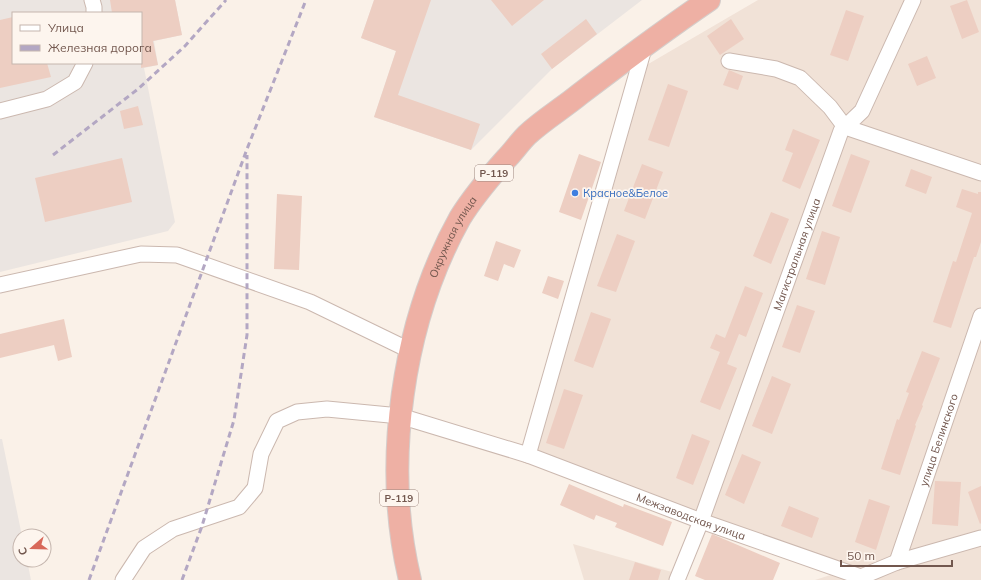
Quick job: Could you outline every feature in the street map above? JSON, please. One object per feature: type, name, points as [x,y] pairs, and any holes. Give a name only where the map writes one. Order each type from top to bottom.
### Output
[{"type":"highway","name":"Окружная улица","points":[[410,580],[400,517],[397,468],[400,416],[411,351],[422,310],[441,258],[461,218],[483,186],[527,135],[645,45],[709,0]]},
{"type":"street","points":[[92,0],[94,12]]},
{"type":"street","name":"Магистральная улица","points":[[677,580],[702,521],[841,131],[862,111],[913,0]]},
{"type":"street","points":[[528,455],[645,45]]},
{"type":"street","points":[[729,61],[776,70],[800,78],[830,107],[845,127],[981,173]]},
{"type":"street","points":[[0,111],[47,99],[75,82],[84,64]]},
{"type":"street","points":[[0,285],[141,254],[177,255],[310,302],[411,351]]},
{"type":"street","name":"улица Белинского","points":[[897,562],[981,316]]},
{"type":"street","name":"Межзаводская улица","points":[[123,580],[144,548],[173,529],[239,507],[255,488],[261,454],[277,421],[297,412],[327,409],[400,416],[528,455],[702,521],[861,578],[897,562],[981,538]]},
{"type":"shaded area","points":[[0,0],[175,0],[182,35],[154,41],[158,65],[144,68],[175,222],[168,231],[0,272]]},
{"type":"shaded area","points":[[374,0],[642,0],[552,69],[471,150],[374,117],[396,51],[361,38]]},
{"type":"shaded area","points":[[758,0],[981,0],[981,580],[815,580],[843,571],[528,455],[638,70]]},
{"type":"shaded area","points":[[0,439],[2,439],[20,528],[12,528],[12,568],[29,568],[31,580],[0,580]]},
{"type":"shaded area","points":[[573,544],[679,574],[677,580],[584,580]]},
{"type":"building","points":[[110,0],[175,0],[182,35],[153,41],[158,65],[141,68],[142,12],[112,12]]},
{"type":"building","points":[[374,0],[431,0],[398,95],[480,124],[471,150],[374,117],[396,51],[361,38]]},
{"type":"building","points":[[491,0],[544,0],[512,26]]},
{"type":"building","points":[[967,0],[979,32],[962,39],[950,6]]},
{"type":"building","points":[[846,10],[864,16],[848,61],[830,55]]},
{"type":"building","points":[[12,17],[12,64],[47,64],[51,77],[0,88],[0,20]]},
{"type":"building","points":[[586,19],[597,34],[552,69],[541,54]]},
{"type":"building","points":[[731,19],[744,39],[720,55],[707,36]]},
{"type":"building","points":[[927,56],[936,78],[917,86],[908,64]]},
{"type":"building","points":[[729,70],[743,76],[738,90],[723,85]]},
{"type":"building","points":[[668,84],[688,91],[669,147],[648,140]]},
{"type":"building","points":[[138,106],[143,125],[124,129],[120,111]]},
{"type":"building","points":[[793,129],[820,140],[800,189],[782,181],[793,153],[785,150]]},
{"type":"building","points":[[579,154],[601,162],[581,220],[559,212]]},
{"type":"building","points":[[851,154],[870,161],[851,213],[832,206]]},
{"type":"building","points":[[122,158],[132,202],[45,222],[35,178]]},
{"type":"building","points":[[642,164],[663,172],[645,219],[624,211]]},
{"type":"building","points":[[911,169],[932,177],[926,194],[905,186]]},
{"type":"building","points":[[962,189],[978,194],[978,192],[981,192],[981,242],[976,257],[974,257],[951,328],[933,322],[953,261],[956,262],[972,213],[956,207]]},
{"type":"building","points":[[277,194],[302,196],[299,270],[274,269]]},
{"type":"building","points":[[771,212],[789,219],[771,264],[753,256]]},
{"type":"building","points":[[822,231],[840,237],[825,285],[806,279]]},
{"type":"building","points":[[617,234],[635,241],[616,292],[597,286]]},
{"type":"building","points":[[496,241],[521,250],[514,268],[504,264],[498,281],[484,276]]},
{"type":"building","points":[[548,276],[564,281],[558,299],[542,293]]},
{"type":"building","points":[[745,286],[763,293],[746,337],[739,334],[727,364],[737,368],[720,410],[700,402],[720,352],[710,348],[716,334],[725,338]]},
{"type":"building","points":[[797,305],[815,311],[800,353],[782,347]]},
{"type":"building","points":[[591,312],[611,319],[593,368],[574,361]]},
{"type":"building","points":[[64,319],[72,357],[58,361],[54,345],[0,358],[0,334]]},
{"type":"building","points":[[922,351],[940,358],[915,425],[916,426],[900,475],[881,469],[897,419],[899,420],[909,393],[906,392]]},
{"type":"building","points":[[772,376],[791,384],[772,434],[752,426]]},
{"type":"building","points":[[564,389],[583,395],[564,449],[546,443]]},
{"type":"building","points":[[692,434],[710,441],[693,485],[676,478]]},
{"type":"building","points":[[742,454],[761,462],[744,504],[725,495]]},
{"type":"building","points":[[935,481],[961,482],[958,526],[932,524]]},
{"type":"building","points":[[569,484],[623,507],[624,504],[672,522],[663,546],[615,527],[617,523],[596,515],[594,520],[560,505]]},
{"type":"building","points":[[981,486],[981,523],[980,524],[968,492]]},
{"type":"building","points":[[869,499],[890,506],[876,550],[855,542]]},
{"type":"building","points":[[789,506],[819,518],[812,538],[781,526]]},
{"type":"building","points":[[712,534],[780,563],[773,580],[705,580],[695,576]]},
{"type":"building","points":[[635,562],[661,570],[658,580],[629,580]]},
{"type":"railway","points":[[53,155],[138,89],[185,46],[226,0]]},
{"type":"railway","points":[[89,580],[247,149],[306,0]]},
{"type":"railway","points":[[182,580],[202,526],[234,420],[247,335],[247,155]]},
{"type":"place","name":"Красное&Белое","points":[[575,193]]}]
